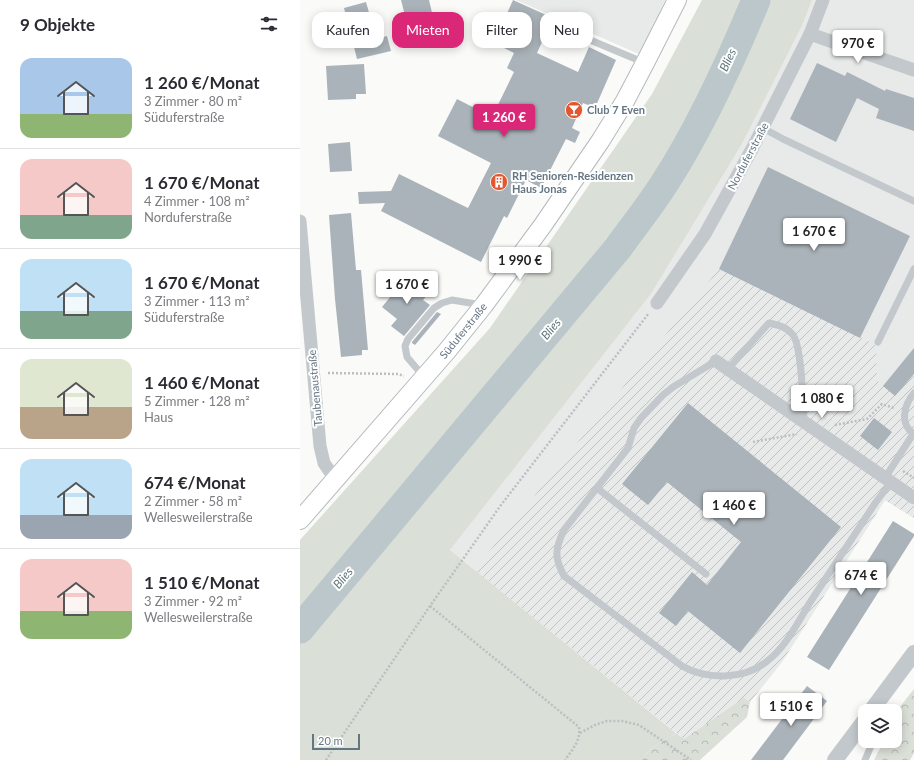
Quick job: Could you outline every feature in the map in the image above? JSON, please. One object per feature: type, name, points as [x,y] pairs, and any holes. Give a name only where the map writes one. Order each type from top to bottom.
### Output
[{"type":"main road","name":"Süduferstraße","points":[[300,520],[447,351],[484,305],[543,225],[602,140],[646,63],[677,0]]},
{"type":"street","name":"Norduferstraße","points":[[656,303],[705,234],[763,128],[810,34],[823,0]]},
{"type":"street","points":[[810,34],[914,70]]},
{"type":"street","name":"Taubenaustraße","points":[[300,221],[320,446],[324,463],[335,479]]},
{"type":"street","points":[[716,360],[914,498]]},
{"type":"street","points":[[880,704],[914,653]]},
{"type":"street","points":[[835,760],[858,729]]},
{"type":"lane","points":[[593,41],[646,63]]},
{"type":"lane","points":[[763,128],[914,201]]},
{"type":"lane","points":[[878,342],[914,269]]},
{"type":"lane","points":[[422,379],[407,357],[406,346],[408,339],[434,308],[442,303],[452,300],[484,305]]},
{"type":"lane","points":[[728,369],[769,323],[783,326],[794,335],[799,353],[804,421]]},
{"type":"lane","points":[[716,360],[673,387],[663,395],[641,418],[634,428],[628,448],[564,530],[558,543],[558,564],[564,576],[682,666],[692,672],[712,676],[742,674],[754,670],[767,662],[787,638],[876,502],[913,434],[908,428],[904,419],[904,411],[908,400],[914,393]]},
{"type":"lane","points":[[597,488],[706,574]]},
{"type":"lane","points":[[865,760],[871,748]]},
{"type":"path","points":[[326,760],[430,606],[501,505],[656,303]]},
{"type":"path","points":[[313,373],[398,374],[422,379]]},
{"type":"path","points":[[430,606],[579,728],[579,740],[565,760]]},
{"type":"path","points":[[580,733],[595,725],[607,721],[622,721],[639,725],[690,760]]},
{"type":"shaded area","points":[[516,0],[665,0],[641,55],[593,34],[593,12],[543,12]]},
{"type":"shaded area","points":[[812,0],[914,0],[914,518],[885,500],[782,662],[750,702],[743,699],[684,739],[450,550],[651,294],[742,144],[802,26]]},
{"type":"shaded area","points":[[719,269],[876,345],[877,380],[883,386],[914,348],[914,518],[885,500],[782,662],[750,702],[743,699],[684,739],[474,570]]},
{"type":"green space","points":[[702,0],[812,0],[802,26],[742,144],[651,294],[450,550],[677,734],[657,744],[641,760],[300,760],[300,540],[490,328],[652,94]]},
{"type":"green space","points":[[914,689],[914,753],[910,760],[874,760],[880,748],[902,748],[902,704]]},
{"type":"green space","points":[[744,698],[750,702],[747,717],[700,760],[641,760],[652,748],[662,741],[677,734],[684,739]]},
{"type":"building","points":[[401,0],[429,0],[432,12],[404,12]]},
{"type":"building","points":[[513,0],[540,12],[540,46],[537,53],[578,72],[589,48],[616,60],[595,108],[583,103],[572,128],[580,132],[575,143],[566,139],[541,188],[526,180],[507,218],[504,216],[481,262],[381,211],[385,203],[359,204],[358,192],[391,191],[399,174],[468,208],[491,163],[438,136],[457,99],[492,117],[514,72],[507,68],[514,53],[504,48],[532,48],[532,12],[508,12]]},
{"type":"building","points":[[366,2],[369,12],[345,12],[344,8]]},
{"type":"building","points":[[387,36],[391,51],[357,59],[354,48],[384,48],[384,37]]},
{"type":"building","points":[[817,63],[845,76],[847,72],[885,91],[886,89],[914,98],[914,131],[876,118],[879,109],[857,98],[836,142],[790,119]]},
{"type":"building","points":[[364,64],[366,94],[356,94],[356,99],[328,100],[326,66]]},
{"type":"building","points":[[350,142],[352,171],[330,172],[328,144]]},
{"type":"building","points":[[768,167],[910,236],[860,338],[719,269]]},
{"type":"building","points":[[351,213],[356,270],[361,270],[368,350],[362,350],[362,355],[341,357],[329,215]]},
{"type":"building","points":[[408,275],[429,293],[423,300],[430,305],[404,336],[391,326],[397,319],[382,307]]},
{"type":"building","points":[[437,312],[441,314],[415,345],[412,343],[412,342]]},
{"type":"building","points":[[914,348],[914,374],[895,396],[883,386]]},
{"type":"building","points":[[688,403],[841,527],[740,653],[688,611],[676,626],[659,613],[692,572],[707,585],[741,542],[667,482],[648,505],[622,484]]},
{"type":"building","points":[[874,418],[892,432],[878,450],[860,436]]},
{"type":"building","points":[[893,521],[914,534],[914,536],[829,670],[807,657]]},
{"type":"building","points":[[807,686],[827,701],[783,760],[751,760]]},
{"type":"waterway","name":"Blies","points":[[300,629],[618,248],[659,192],[678,162],[703,117],[756,0]]},
{"type":"place","name":"Club 7 Even","points":[[574,110]]},
{"type":"place","name":"RH Senioren-Residenzen Haus Jonas","points":[[499,182]]}]
